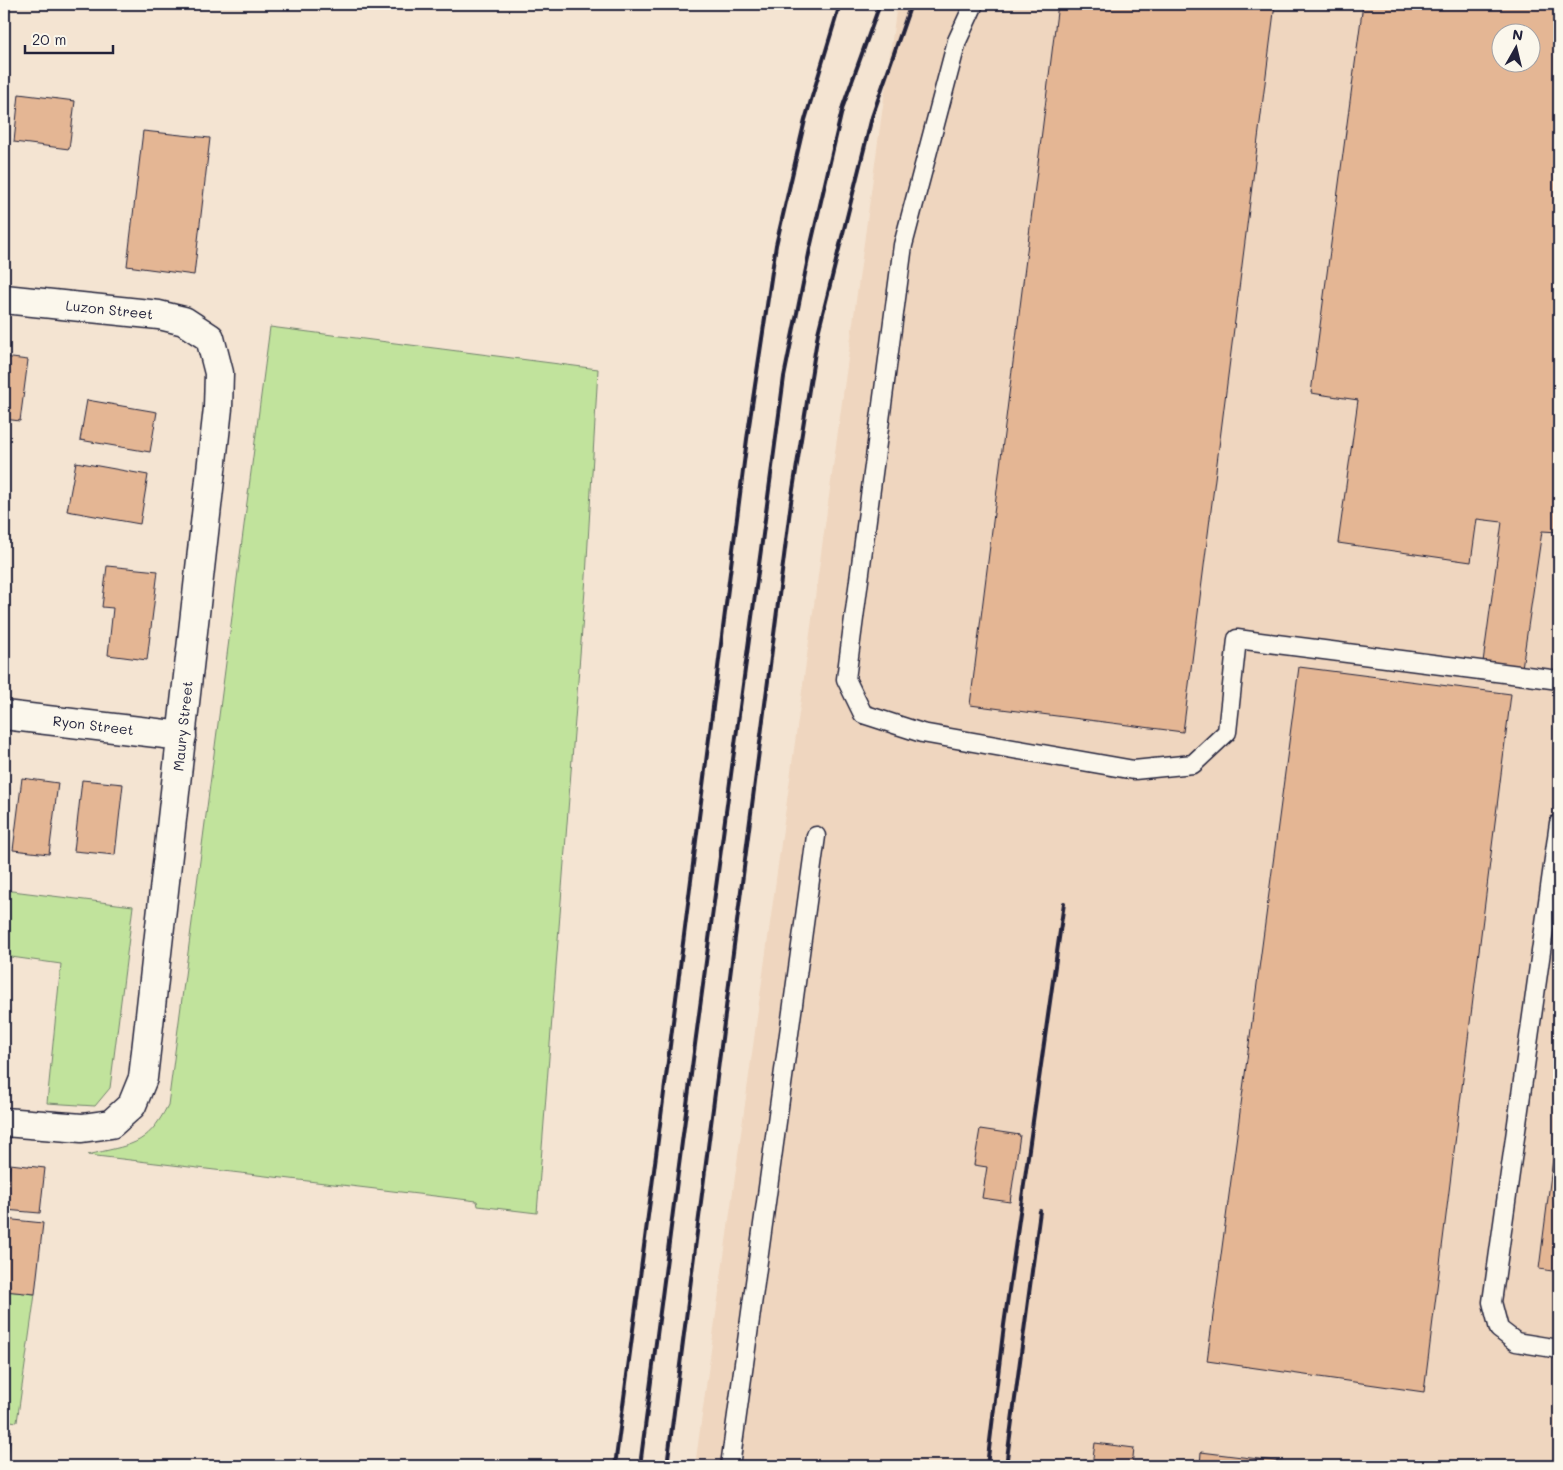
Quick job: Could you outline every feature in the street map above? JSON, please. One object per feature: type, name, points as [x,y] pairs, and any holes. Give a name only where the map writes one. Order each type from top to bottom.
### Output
[{"type":"street","name":"Luzon Street","points":[[4,299],[159,315],[184,321],[210,338]]},
{"type":"street","name":"Maury Street","points":[[4,1122],[82,1128],[111,1124],[132,1105],[143,1078],[218,408],[219,373],[210,338]]},
{"type":"street","name":"Ryon Street","points":[[4,715],[182,736]]},
{"type":"lane","points":[[974,4],[957,40],[903,245],[846,679],[863,714],[922,733],[1134,770],[1194,764],[1227,732],[1237,639],[1559,680]]},
{"type":"lane","points":[[1559,823],[1492,1302],[1499,1329],[1516,1342],[1559,1349]]},
{"type":"lane","points":[[730,1466],[816,836]]},
{"type":"shaded area","points":[[897,4],[1559,4],[1559,1466],[695,1466]]},
{"type":"green space","points":[[270,327],[598,369],[586,577],[537,1213],[478,1206],[477,1201],[88,1155],[126,1146],[144,1137],[160,1119],[168,1105]]},
{"type":"green space","points":[[4,890],[133,906],[110,1088],[95,1106],[47,1103],[61,964],[4,956]]},
{"type":"green space","points":[[8,1291],[35,1294],[17,1422],[4,1420],[4,1319]]},
{"type":"building","points":[[1058,4],[1275,4],[1183,732],[970,705]]},
{"type":"building","points":[[1363,4],[1559,4],[1559,532],[1542,531],[1522,668],[1483,662],[1502,522],[1477,519],[1471,562],[1338,543],[1358,400],[1311,393]]},
{"type":"building","points":[[19,94],[75,101],[69,149],[14,142]]},
{"type":"building","points":[[143,131],[210,138],[194,275],[127,266]]},
{"type":"building","points":[[4,357],[28,360],[20,421],[4,419]]},
{"type":"building","points":[[87,400],[157,412],[150,452],[80,440]]},
{"type":"building","points":[[76,462],[148,475],[140,524],[67,511]]},
{"type":"building","points":[[4,510],[9,511],[4,542]]},
{"type":"building","points":[[107,566],[158,571],[147,660],[108,655],[113,608],[102,607]]},
{"type":"building","points":[[1299,667],[1511,694],[1424,1392],[1207,1361]]},
{"type":"building","points":[[22,778],[58,783],[49,854],[13,850]]},
{"type":"building","points":[[82,780],[123,784],[115,855],[74,851]]},
{"type":"building","points":[[1559,1111],[1559,1272],[1539,1269]]},
{"type":"building","points":[[980,1129],[1020,1135],[1010,1202],[982,1198],[987,1167],[974,1165]]},
{"type":"building","points":[[10,1164],[45,1168],[40,1213],[5,1210]]},
{"type":"building","points":[[4,1219],[43,1223],[35,1294],[4,1291]]},
{"type":"building","points":[[4,1429],[11,1430],[7,1466],[4,1466]]},
{"type":"building","points":[[1095,1443],[1134,1448],[1132,1466],[1092,1466]]},
{"type":"building","points":[[1201,1452],[1283,1462],[1282,1466],[1200,1466]]},
{"type":"railway","points":[[615,1466],[747,439],[776,245],[805,120],[840,4]]},
{"type":"railway","points":[[640,1466],[784,377],[811,244],[843,106],[880,4]]},
{"type":"railway","points":[[667,1466],[791,502],[818,333],[872,117],[911,4]]},
{"type":"railway","points":[[987,1466],[1004,1325],[1064,903]]},
{"type":"railway","points":[[1006,1466],[1040,1211]]}]
